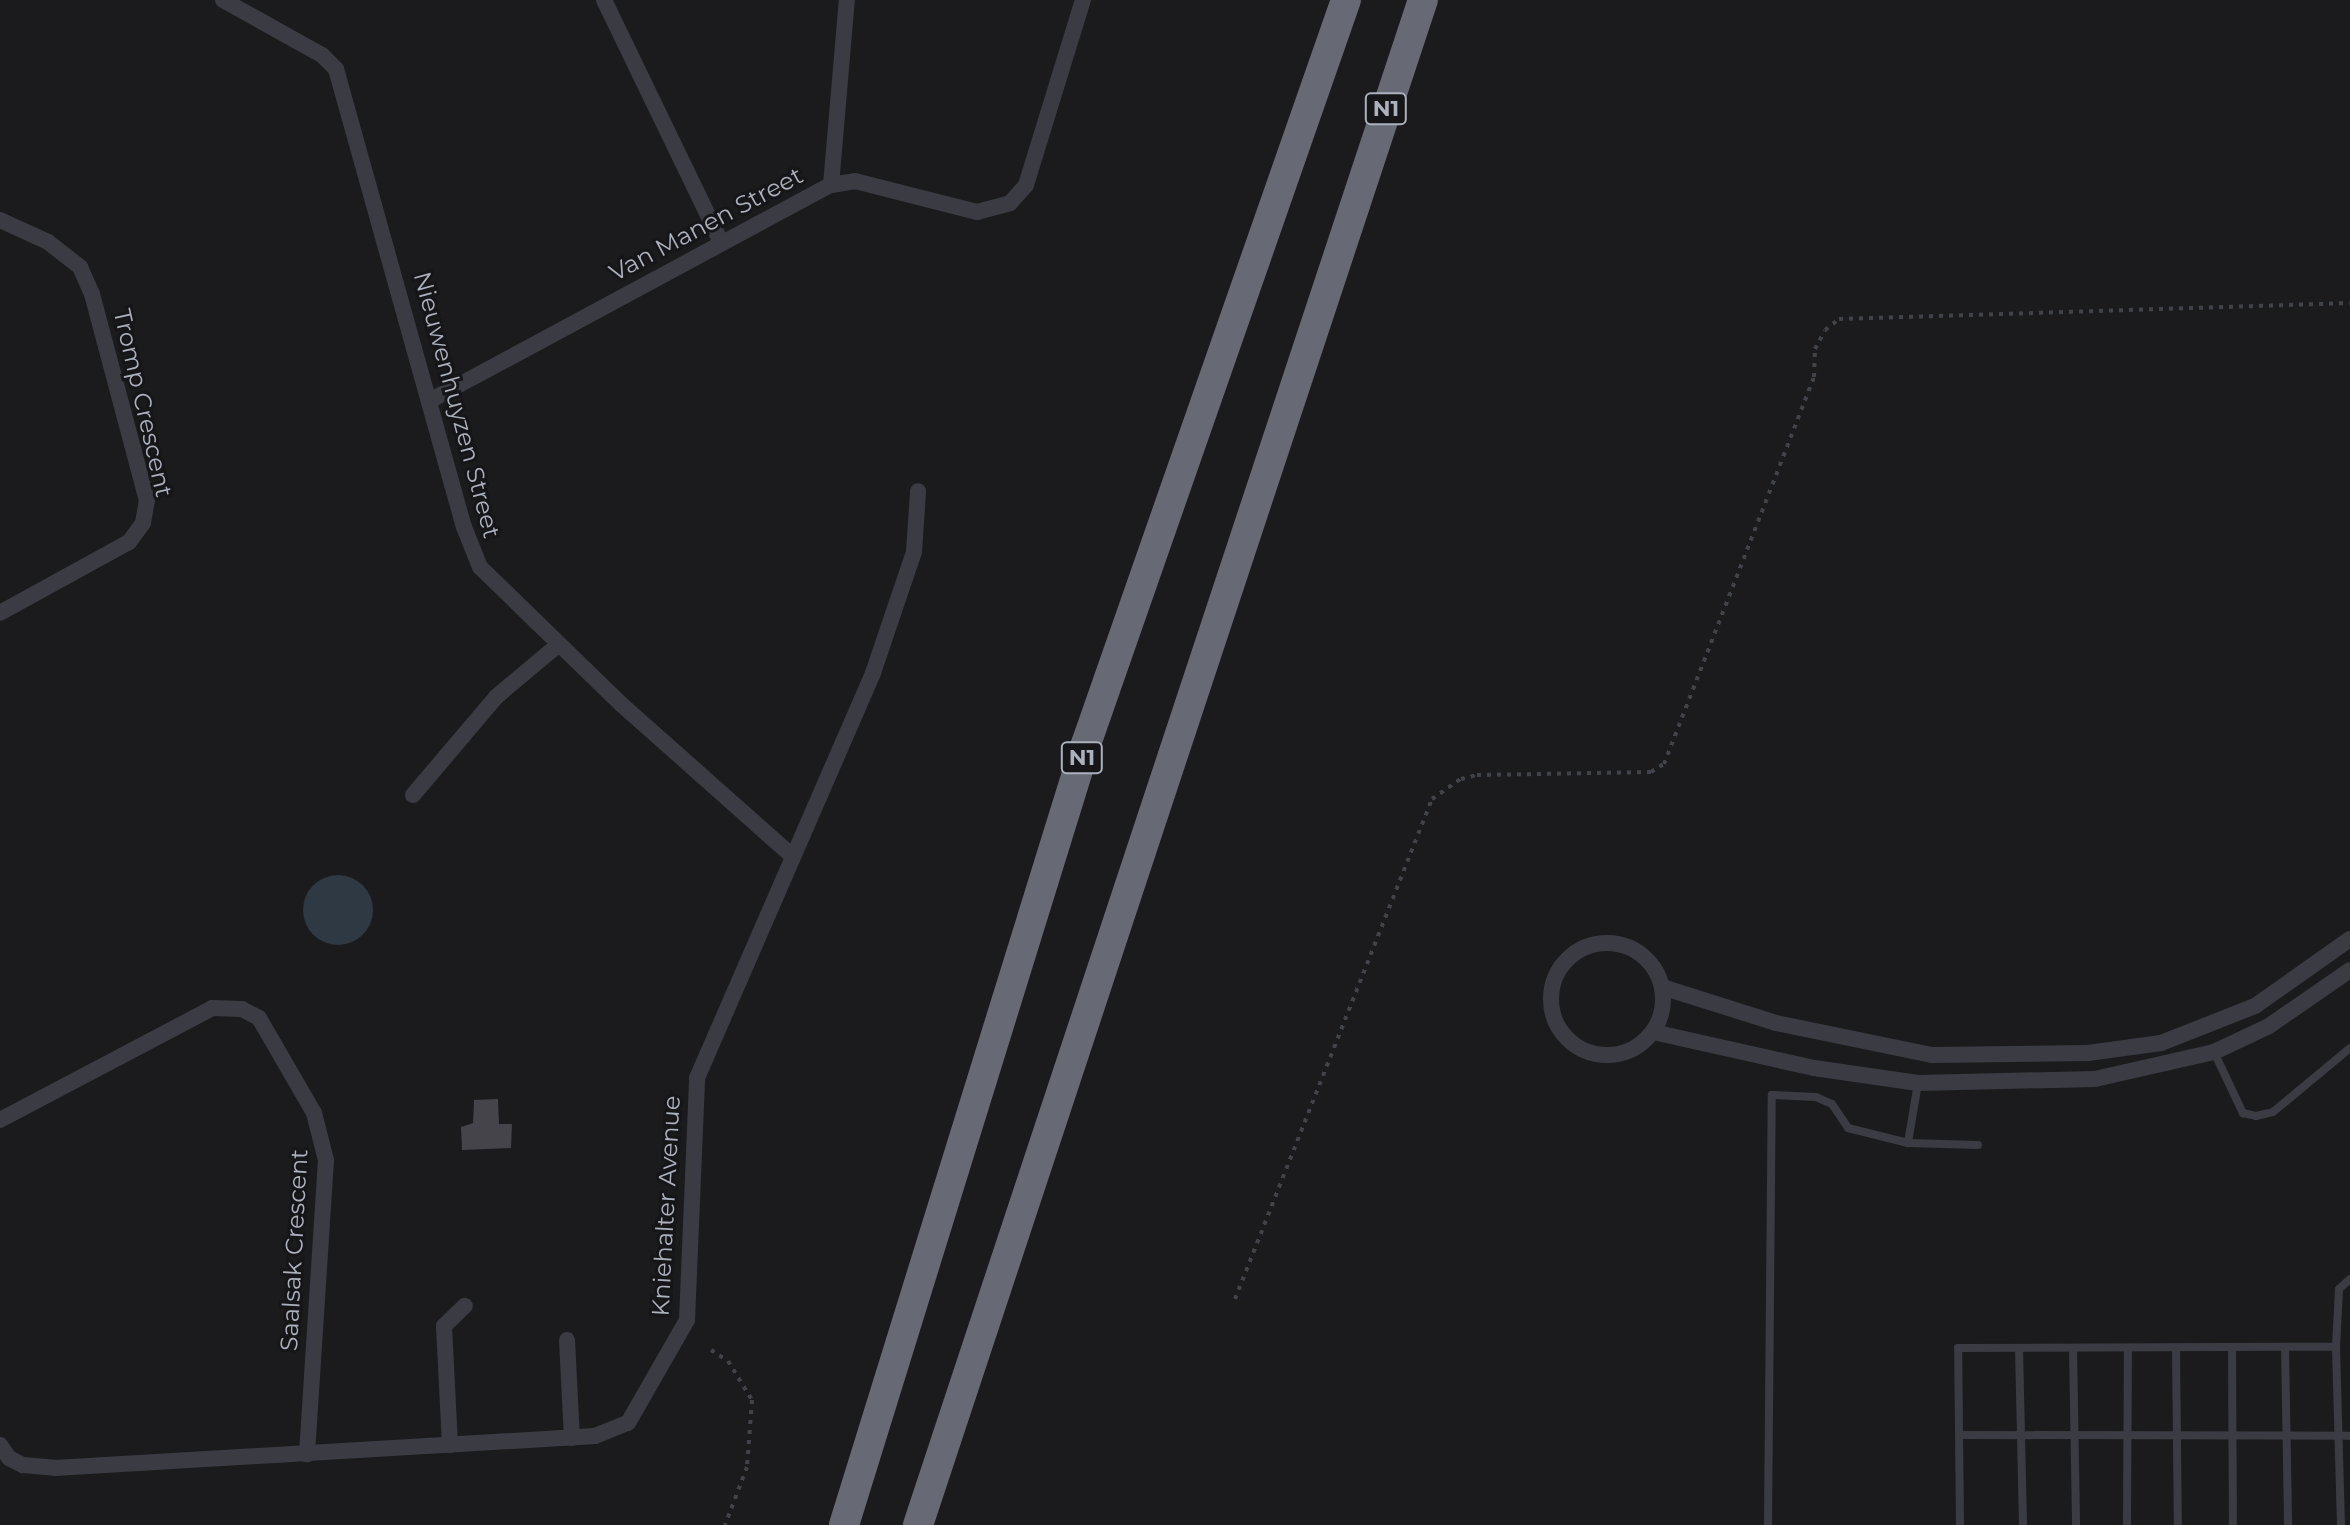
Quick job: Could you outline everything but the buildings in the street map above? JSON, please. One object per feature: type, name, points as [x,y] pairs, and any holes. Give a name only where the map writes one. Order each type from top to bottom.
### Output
[{"type":"highway","name":"N1","points":[[844,1525],[1086,744],[1346,0]]},
{"type":"highway","name":"N1","points":[[918,1525],[1423,0]]},
{"type":"highway","points":[[1349,218],[1433,0]]},
{"type":"street","name":"Nieuwenhuyzen Street","points":[[223,0],[322,55],[336,69],[471,550],[495,584],[558,645],[790,854]]},
{"type":"street","points":[[604,0],[721,242]]},
{"type":"street","points":[[831,185],[847,0]]},
{"type":"street","name":"Van Manen Street","points":[[431,400],[831,185],[855,181],[977,212],[996,209],[1021,194],[1083,0]]},
{"type":"street","name":"Tromp Crescent","points":[[0,220],[48,242],[80,267],[92,294],[147,500],[143,523],[129,542],[0,613]]},
{"type":"street","name":"Kniehalter Avenue","points":[[5,1452],[55,1468],[572,1438],[615,1431],[628,1423],[687,1320],[697,1078],[790,854],[873,673],[914,552],[918,491]]},
{"type":"street","points":[[413,795],[496,697],[558,645]]},
{"type":"street","points":[[1662,987],[1776,1023],[1932,1055],[2088,1053],[2161,1043],[2255,1006],[2350,939]]},
{"type":"street","points":[[1613,944],[1646,959],[1662,987],[1661,1017],[1653,1032],[1627,1052],[1595,1054],[1580,1049],[1555,1020],[1554,982],[1578,952],[1613,944]]},
{"type":"street","points":[[1653,1032],[1814,1068],[1918,1083],[2095,1079],[2214,1052],[2269,1026],[2350,970]]},
{"type":"street","name":"Saalsak Crescent","points":[[0,1120],[212,1008],[242,1009],[259,1018],[314,1113],[326,1160],[307,1454]]},
{"type":"street","points":[[450,1445],[444,1326],[465,1306]]},
{"type":"street","points":[[567,1340],[572,1438]]},
{"type":"lane","points":[[2214,1052],[2243,1113],[2256,1116],[2273,1112],[2350,1048]]},
{"type":"lane","points":[[1908,1143],[1918,1083]]},
{"type":"lane","points":[[1768,1525],[1772,1095],[1816,1097],[1832,1104],[1848,1128],[1908,1143],[1978,1145]]},
{"type":"lane","points":[[2341,1525],[2336,1347],[2339,1289],[2350,1279]]},
{"type":"lane","points":[[2232,1347],[2233,1525]]},
{"type":"lane","points":[[2285,1347],[2283,1436],[2288,1525]]},
{"type":"lane","points":[[1960,1525],[1962,1435],[1958,1348],[2336,1347]]},
{"type":"lane","points":[[2019,1348],[2023,1525]]},
{"type":"lane","points":[[2073,1348],[2076,1525]]},
{"type":"lane","points":[[2127,1525],[2125,1435],[2128,1348]]},
{"type":"lane","points":[[2176,1348],[2178,1525]]},
{"type":"lane","points":[[1962,1435],[2350,1436]]},
{"type":"path","points":[[1235,1299],[1432,799],[1461,779],[1477,775],[1651,772],[1664,764],[1814,377],[1815,349],[1825,330],[1839,319],[2350,303]]},
{"type":"path","points":[[711,1350],[728,1361],[752,1400],[747,1467],[725,1525]]},
{"type":"shaded area","points":[[345,875],[367,890],[373,910],[371,924],[363,935],[352,943],[331,945],[313,935],[305,924],[303,903],[313,885],[324,877]]}]
